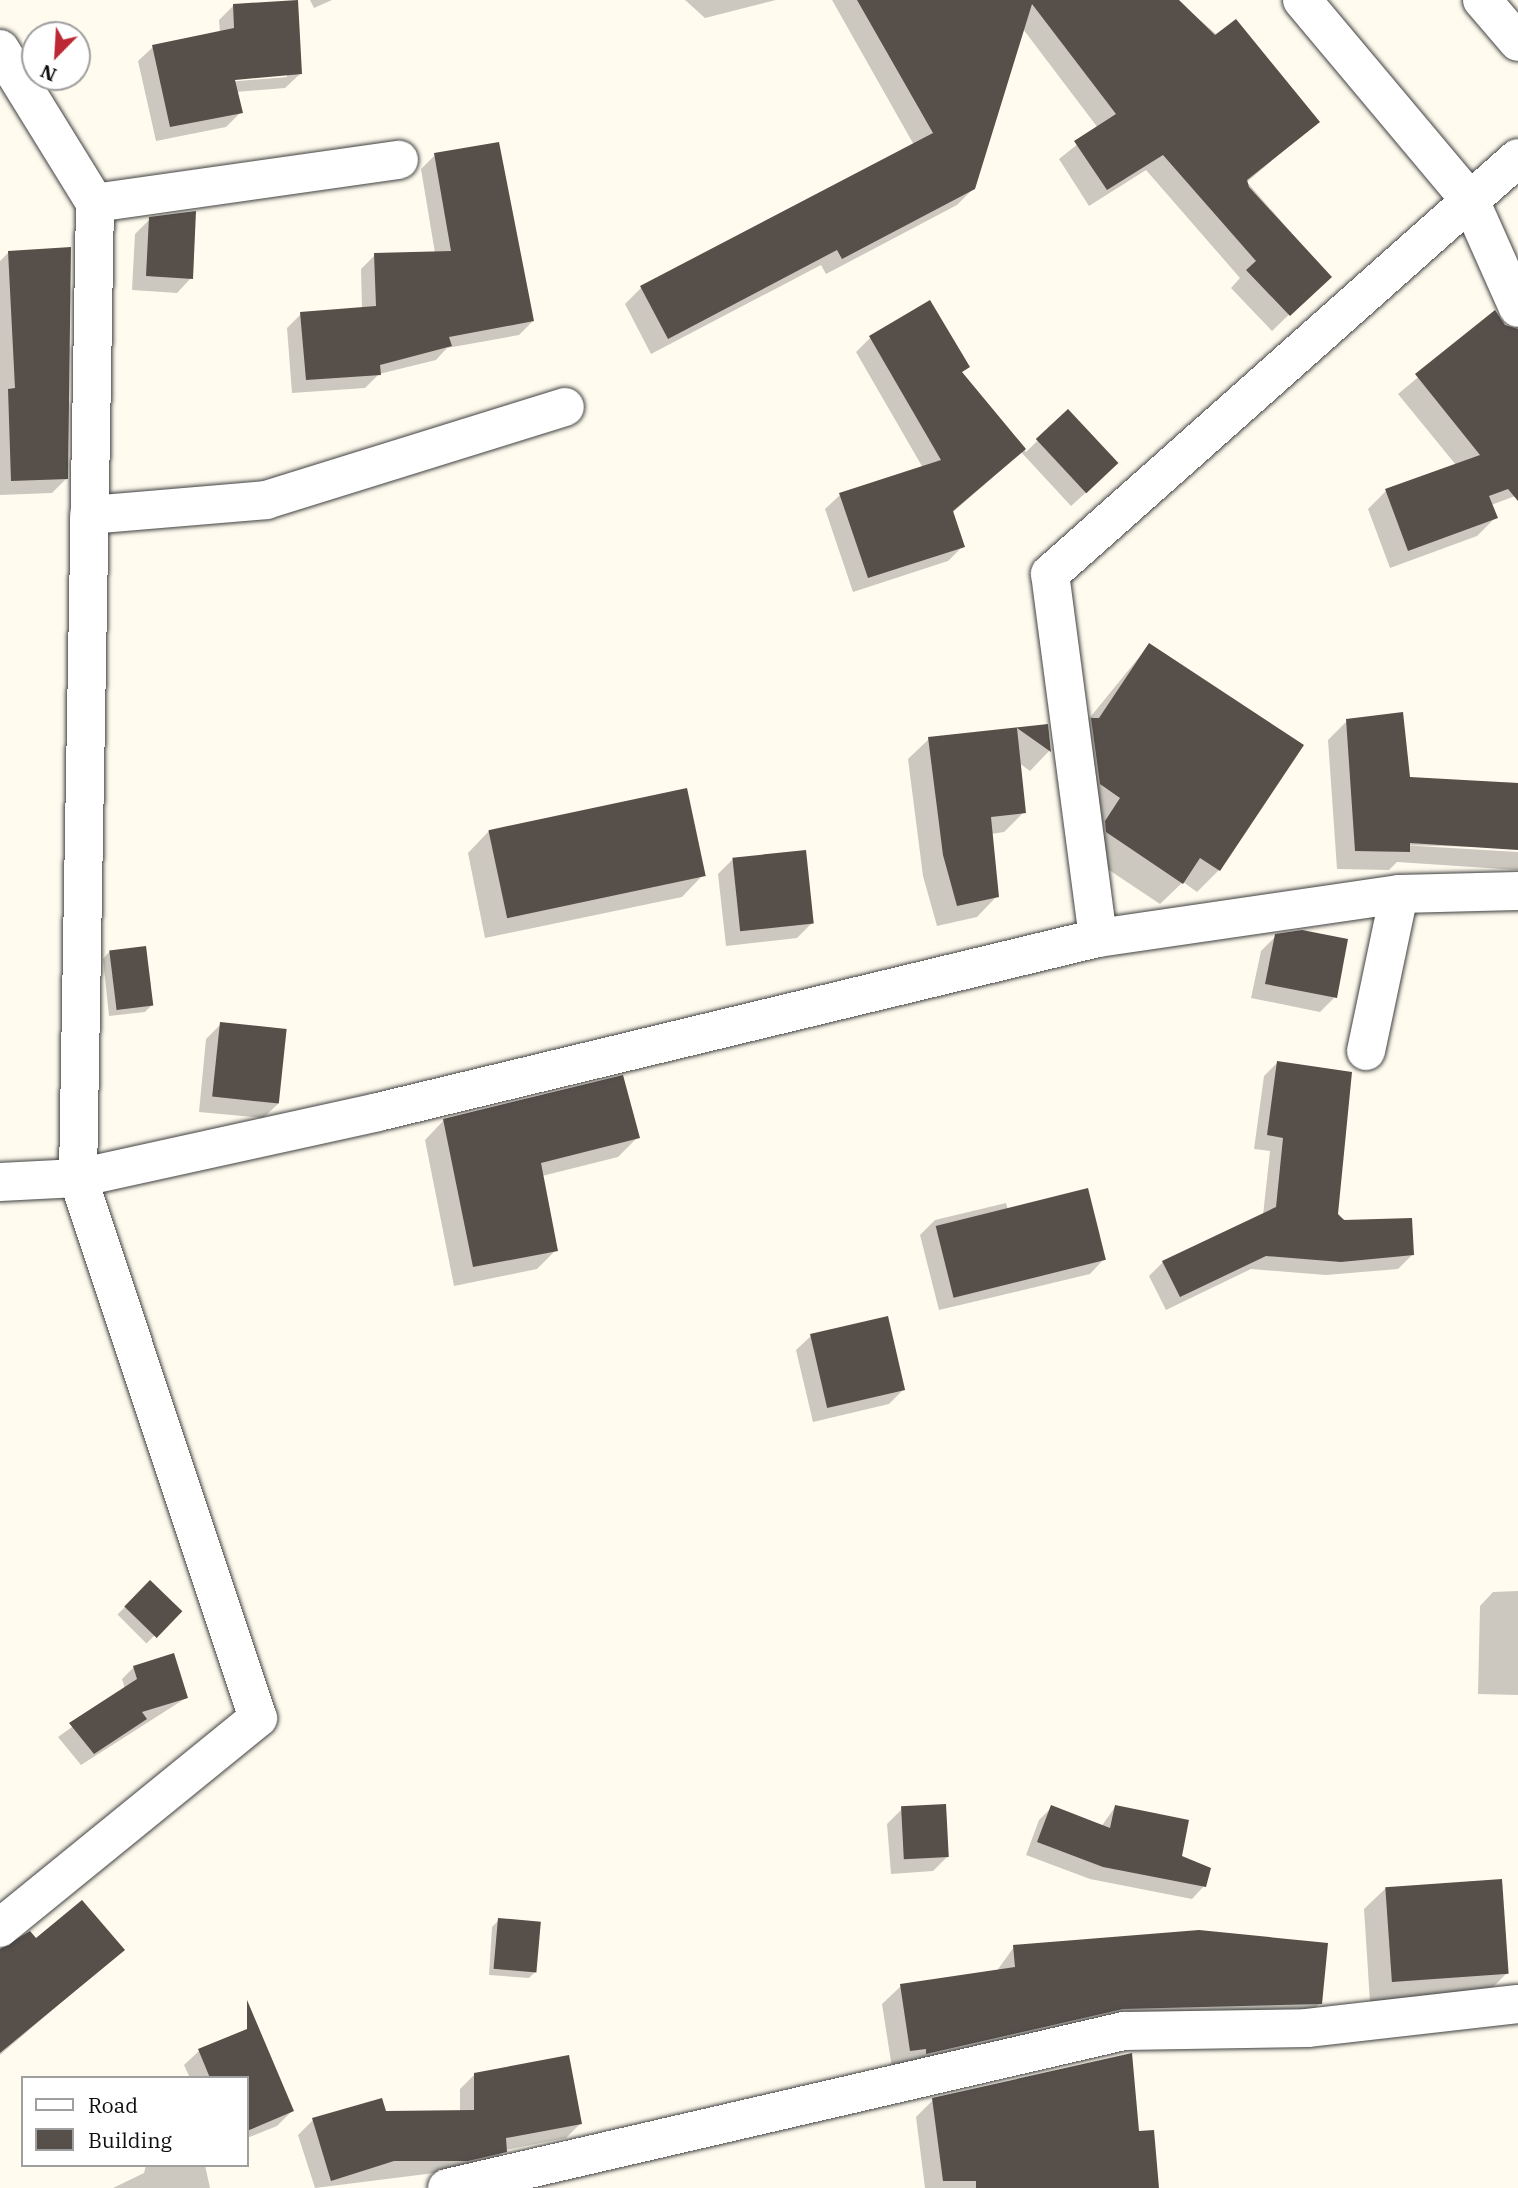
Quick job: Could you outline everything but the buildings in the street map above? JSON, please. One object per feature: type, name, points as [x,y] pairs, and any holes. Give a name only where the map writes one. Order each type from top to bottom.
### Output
[{"type":"street","points":[[1302,0],[1471,200],[1518,308]]},
{"type":"street","points":[[1482,0],[1518,42]]},
{"type":"street","points":[[0,49],[95,203],[78,1178],[258,1718],[0,1928]]},
{"type":"street","points":[[1098,938],[1050,574],[1518,158]]},
{"type":"street","points":[[95,203],[399,159]]},
{"type":"street","points":[[89,515],[266,500],[565,407]]},
{"type":"street","points":[[0,1182],[78,1178],[1098,938],[1399,894],[1518,891]]},
{"type":"street","points":[[1366,1051],[1399,894]]},
{"type":"street","points":[[447,2188],[584,2174],[1124,2031],[1307,2028],[1518,2004]]}]
